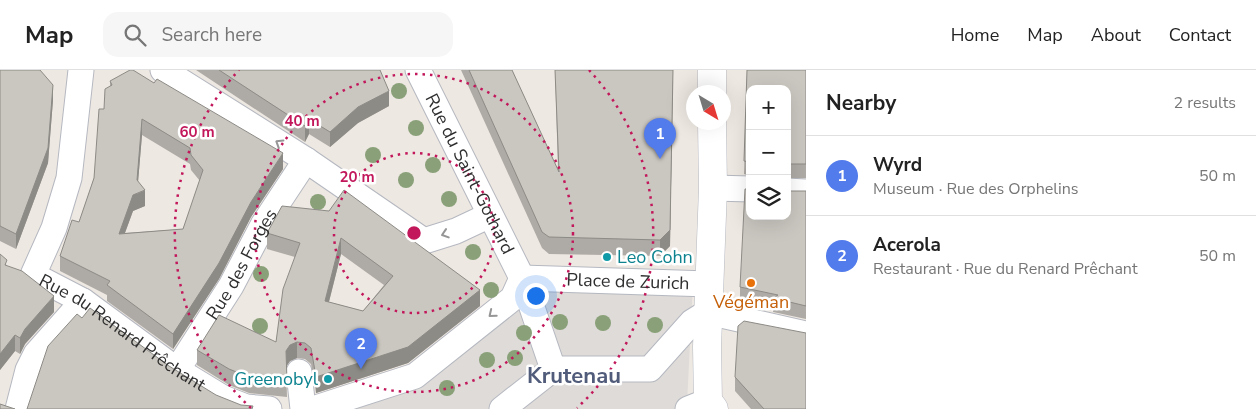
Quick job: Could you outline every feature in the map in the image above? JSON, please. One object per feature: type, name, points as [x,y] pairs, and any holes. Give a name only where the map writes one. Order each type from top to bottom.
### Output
[{"type":"street","name":"Rue du Renard Prêchant","points":[[81,70],[70,178],[54,228],[33,275],[84,301],[177,370],[223,398],[246,407],[269,409]]},
{"type":"street","points":[[162,70],[306,160],[424,241],[456,231],[490,215]]},
{"type":"street","name":"Rue du Saint-Gothard","points":[[418,70],[522,278]]},
{"type":"street","points":[[712,70],[712,85]]},
{"type":"street","points":[[703,406],[710,284],[713,188],[712,130]]},
{"type":"street","name":"Rue des Forges","points":[[177,370],[231,286],[263,225],[306,160]]},
{"type":"street","points":[[713,188],[746,189]]},
{"type":"street","points":[[791,191],[806,192]]},
{"type":"street","points":[[522,278],[553,368]]},
{"type":"street","points":[[299,372],[322,408],[415,376],[513,298],[522,278]]},
{"type":"street","name":"Place de Zurich","points":[[522,278],[710,284]]},
{"type":"street","points":[[18,409],[28,370],[36,354],[84,301]]},
{"type":"street","points":[[502,409],[553,368],[650,369],[692,322],[708,312],[806,334]]},
{"type":"shaded area","points":[[522,278],[693,283],[687,404],[694,409],[313,409],[415,376]]},
{"type":"building","points":[[0,70],[40,70],[53,85],[48,148],[16,234],[0,226]]},
{"type":"building","points":[[130,70],[154,83],[157,79],[283,153],[251,202],[219,263],[173,334],[107,285],[110,281],[60,256],[72,220],[79,222],[94,178],[99,109],[104,109],[105,89],[112,85],[110,81]],"holes":[[[142,119],[190,148],[191,155],[203,170],[183,229],[119,234],[133,195],[145,190],[137,180]]]},
{"type":"building","points":[[219,70],[380,70],[389,91],[358,107],[330,132],[309,119],[305,126]]},
{"type":"building","points":[[469,70],[512,70],[559,172],[555,70],[673,70],[670,230],[660,240],[549,237],[542,232]]},
{"type":"building","points":[[747,70],[806,70],[806,164],[791,164],[791,85],[747,85]]},
{"type":"building","points":[[746,100],[746,161],[744,161]]},
{"type":"building","points":[[745,189],[746,220],[791,220],[791,191],[806,191],[806,306],[773,298],[778,295],[740,287]]},
{"type":"building","points":[[344,190],[480,290],[408,347],[316,377],[311,348],[305,343],[297,342],[290,345],[286,351],[287,381],[249,377],[229,369],[197,350],[219,315],[276,342],[283,289],[300,243],[267,233],[282,206],[329,211]],"holes":[[[341,238],[393,276],[363,311],[325,301]]]},
{"type":"building","points":[[0,254],[7,260],[5,265],[22,271],[54,296],[25,329],[20,338],[15,335],[0,354]]},
{"type":"building","points":[[90,308],[169,366],[216,395],[241,405],[253,406],[252,409],[27,409],[48,346],[77,314],[82,318]]},
{"type":"building","points":[[744,321],[806,333],[806,409],[764,409],[735,377],[738,326]]},
{"type":"building","points":[[0,404],[15,409],[0,409]]},
{"type":"place","name":"Wyrd","points":[[660,159]]},
{"type":"place","name":"Leo Cohn","points":[[607,257]]},
{"type":"place","name":"Végéman","points":[[751,283]]},
{"type":"place","name":"Acerola","points":[[361,369]]},
{"type":"place","name":"Greenobyl","points":[[328,379]]},
{"type":"district","name":"Krutenau","points":[[574,375]]}]
